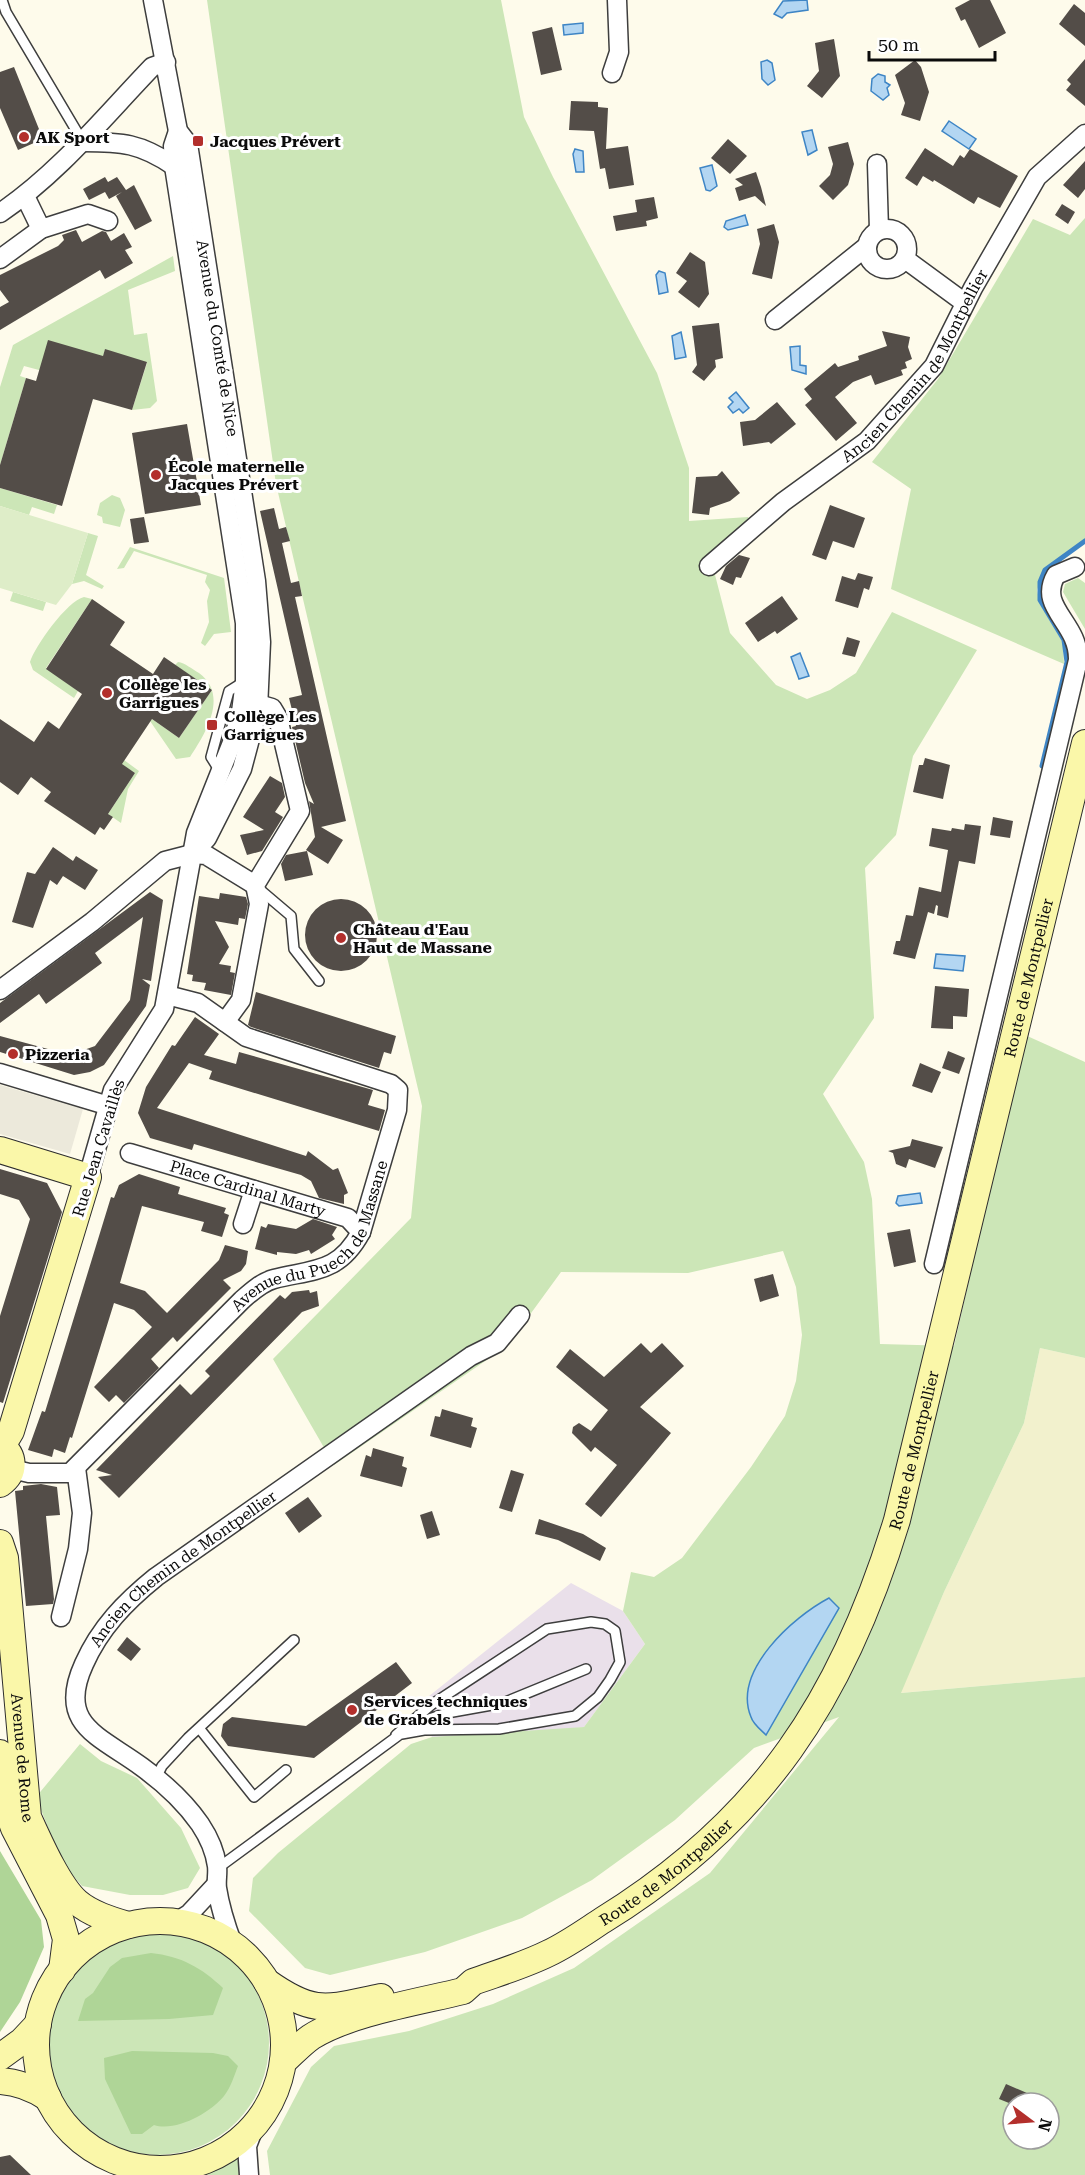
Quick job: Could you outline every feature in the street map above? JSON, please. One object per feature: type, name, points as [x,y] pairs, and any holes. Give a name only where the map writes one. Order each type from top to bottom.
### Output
[{"type":"main road","name":"Route de Montpellier","points":[[283,2062],[309,2038],[324,2030],[371,2014],[463,1991],[473,1982],[549,1954],[634,1901],[679,1867],[720,1829],[765,1784],[804,1732],[851,1648],[877,1586],[897,1520],[1085,743]]},
{"type":"main road","points":[[0,1150],[88,1177]]},
{"type":"main road","name":"Rue Jean Cavaillès","points":[[3,1461],[88,1177]]},
{"type":"main road","name":"Avenue de Rome","points":[[0,1543],[5,1558],[28,1817],[42,1850],[76,1901],[96,1913],[128,1925]]},
{"type":"main road","name":"Avenue de Rome","points":[[0,1753],[5,1803],[19,1837],[59,1915],[66,1940],[62,1970]]},
{"type":"main road","points":[[152,1921],[176,1922],[206,1930],[233,1945],[252,1962],[267,1982],[278,2007],[284,2034],[283,2062],[278,2084],[268,2106],[255,2125],[238,2142],[218,2155],[195,2164],[155,2172],[117,2162],[88,2146],[65,2125],[48,2098],[37,2062],[38,2024],[47,1995],[62,1970],[81,1950],[103,1935],[128,1925],[152,1921]]},
{"type":"main road","name":"Route de Montpellier","points":[[267,1982],[301,2004],[320,2008],[461,1980],[473,1982]]},
{"type":"main road","points":[[0,2057],[22,2041],[38,2024]]},
{"type":"main road","points":[[0,2081],[27,2087],[48,2098]]},
{"type":"street","name":"Avenue du Comté de Nice","points":[[153,0],[178,131],[173,147],[174,166],[242,602],[244,681],[241,712],[221,773],[196,832],[192,854]]},
{"type":"street","points":[[612,73],[620,52],[616,0]]},
{"type":"street","points":[[0,213],[25,196],[82,142],[152,67],[166,62]]},
{"type":"street","name":"Avenue du Comté de Nice","points":[[178,131],[188,144],[256,581],[261,642],[258,704],[242,769],[207,838],[192,854]]},
{"type":"street","name":"Ancien Chemin de Montpellier","points":[[709,566],[783,502],[867,441],[934,366],[965,303],[1037,177],[1085,134]]},
{"type":"street","points":[[82,142],[122,141],[154,152],[174,166]]},
{"type":"street","points":[[877,164],[879,230]]},
{"type":"street","points":[[25,196],[41,230]]},
{"type":"street","points":[[0,259],[41,230],[88,214],[108,221]]},
{"type":"street","points":[[775,320],[866,247],[870,236],[879,230],[892,229],[902,236],[907,247],[905,259],[894,268],[880,269],[869,260],[866,247]]},
{"type":"street","points":[[905,259],[965,303]]},
{"type":"street","points":[[934,1264],[1078,660],[1074,636],[1053,603],[1050,594],[1056,575],[1082,569]]},
{"type":"street","points":[[225,1022],[241,1000],[258,904],[255,885],[300,811],[278,718],[272,708],[258,704]]},
{"type":"street","points":[[0,990],[92,921],[165,861],[192,854],[206,855],[255,885]]},
{"type":"street","name":"Rue Jean Cavaillès","points":[[88,1177],[113,1090],[122,1072],[164,1009],[192,854]]},
{"type":"street","name":"Avenue du Puech de Massane","points":[[76,1468],[242,1300],[272,1279],[306,1274],[340,1261],[352,1250],[361,1232],[397,1110],[398,1090],[391,1084],[246,1037],[198,1003],[167,995]]},
{"type":"street","points":[[0,1073],[109,1106]]},
{"type":"street","name":"Place Cardinal Marty","points":[[130,1153],[348,1218],[361,1232]]},
{"type":"street","points":[[243,1224],[254,1190]]},
{"type":"street","name":"Ancien Chemin de Montpellier","points":[[233,1945],[222,1916],[213,1850],[200,1825],[183,1802],[156,1778],[100,1740],[82,1722],[76,1710],[74,1697],[81,1670],[92,1644],[120,1608],[156,1577],[471,1356],[497,1343],[520,1315]]},
{"type":"street","points":[[3,1461],[29,1473],[70,1473],[76,1468]]},
{"type":"street","points":[[61,1617],[78,1549],[82,1513],[76,1468]]},
{"type":"street","points":[[176,1922],[189,1914],[217,1876]]},
{"type":"street","points":[[249,2175],[247,2146],[255,2125]]},
{"type":"lane","points":[[2,0],[6,12],[82,142]]},
{"type":"lane","points":[[255,885],[291,916],[294,949],[319,981]]},
{"type":"lane","points":[[217,1876],[431,1705],[547,1629],[591,1622],[604,1624],[615,1631],[620,1662],[598,1697],[575,1716],[499,1728],[423,1730],[396,1735]]},
{"type":"lane","points":[[156,1778],[162,1766],[199,1728],[294,1640]]},
{"type":"lane","points":[[396,1735],[425,1719],[503,1703],[586,1669]]},
{"type":"lane","points":[[199,1728],[254,1797],[286,1770]]},
{"type":"shaded area","points":[[0,1085],[83,1109],[70,1154],[0,1134]]},
{"type":"shaded area","points":[[571,1583],[623,1611],[645,1644],[584,1727],[492,1739],[432,1737],[414,1708]]},
{"type":"green space","points":[[207,0],[501,0],[524,117],[553,177],[657,373],[689,468],[689,521],[748,517],[755,536],[714,571],[730,633],[776,685],[807,699],[830,690],[856,673],[892,612],[977,650],[913,756],[896,835],[865,868],[874,1018],[823,1094],[864,1162],[872,1199],[880,1344],[954,1346],[1025,1035],[1085,1062],[1085,1358],[1040,1348],[1024,1423],[944,1592],[901,1693],[1085,1677],[1085,2175],[270,2175],[267,2151],[311,2067],[334,2046],[409,2031],[493,2004],[574,1968],[710,1873],[839,1717],[754,1748],[675,1820],[592,1880],[522,1918],[425,1952],[330,1975],[305,1968],[249,1911],[253,1878],[278,1853],[411,1744],[432,1737],[584,1727],[645,1644],[623,1611],[631,1572],[654,1577],[682,1558],[751,1467],[785,1416],[796,1381],[802,1335],[796,1287],[783,1251],[688,1273],[561,1272],[507,1346],[334,1465],[273,1359],[411,1218],[422,1106],[276,484]]},
{"type":"green space","points":[[1085,218],[1085,539],[1070,553],[1044,569],[1037,590],[1040,604],[1063,643],[1064,664],[891,589],[911,489],[872,462],[938,379],[1033,219],[1070,235]]},
{"type":"green space","points":[[173,256],[175,271],[128,290],[134,335],[147,333],[157,401],[150,408],[132,410],[147,363],[105,350],[103,356],[39,370],[24,366],[20,376],[26,378],[0,465],[0,387],[13,345]]},
{"type":"green space","points":[[0,488],[57,505],[54,514],[32,507],[29,515],[0,506]]},
{"type":"green space","points":[[112,495],[120,498],[125,510],[120,527],[103,523],[102,517],[97,515],[100,503]]},
{"type":"green space","points":[[0,506],[88,533],[72,584],[56,605],[0,588]]},
{"type":"green space","points":[[88,533],[98,536],[86,575],[104,586],[102,589],[84,581],[72,584]]},
{"type":"green space","points":[[130,547],[224,578],[231,632],[214,634],[205,646],[201,643],[209,622],[207,601],[210,590],[205,582],[207,575],[134,551],[124,568],[117,569]]},
{"type":"green space","points":[[1078,578],[1085,583],[1085,629],[1063,592],[1065,584]]},
{"type":"green space","points":[[13,592],[46,602],[43,611],[10,601]]},
{"type":"green space","points":[[84,597],[92,599],[46,668],[78,691],[74,698],[33,670],[30,662],[52,625],[77,600]]},
{"type":"green space","points":[[178,662],[199,673],[208,682],[211,690],[175,665]]},
{"type":"green space","points":[[212,690],[214,703],[208,726],[190,757],[176,759],[150,721],[152,719],[179,738]]},
{"type":"green space","points":[[124,760],[139,771],[128,789],[121,823],[108,814],[135,773],[121,764]]},
{"type":"green space","points":[[1040,1348],[1085,1358],[1085,1677],[900,1693],[944,1592],[1024,1423]]},
{"type":"green space","points":[[80,1744],[101,1761],[137,1778],[181,1828],[200,1868],[188,1888],[163,1895],[130,1895],[82,1886],[62,1863],[36,1797]]},
{"type":"green space","points":[[0,1851],[41,1920],[44,1947],[20,2002],[0,2032]]},
{"type":"green space","points":[[157,1931],[179,1933],[210,1944],[236,1964],[256,1990],[267,2021],[269,2043],[267,2065],[256,2096],[236,2122],[210,2142],[179,2153],[157,2155],[135,2153],[104,2142],[78,2122],[58,2096],[47,2065],[45,2043],[47,2021],[58,1990],[78,1964],[104,1944],[135,1933]]},
{"type":"green space","points":[[151,1953],[172,1957],[190,1964],[223,1988],[213,2015],[169,2019],[78,2021],[85,1999],[93,1993],[110,1967],[122,1958]]},
{"type":"green space","points":[[132,2051],[213,2053],[228,2056],[238,2066],[224,2096],[210,2109],[182,2123],[172,2126],[154,2125],[142,2134],[131,2134],[105,2079],[104,2058]]},
{"type":"green space","points":[[237,2158],[241,2175],[196,2175],[215,2169]]},
{"type":"water","points":[[807,0],[808,10],[787,13],[782,18],[774,14],[783,1]]},
{"type":"water","points":[[583,23],[583,33],[564,35],[563,25]]},
{"type":"water","points":[[767,60],[772,63],[775,80],[768,85],[762,79],[761,62]]},
{"type":"water","points":[[878,74],[885,76],[885,82],[890,85],[887,88],[889,95],[883,100],[871,91],[872,79]]},
{"type":"water","points":[[949,121],[976,139],[969,149],[942,131]]},
{"type":"water","points":[[812,130],[817,150],[808,155],[802,132]]},
{"type":"water","points":[[575,149],[583,151],[584,172],[576,172],[573,154]]},
{"type":"water","points":[[712,165],[717,186],[710,191],[706,190],[700,168]]},
{"type":"water","points":[[745,215],[748,225],[728,230],[724,227],[726,221]]},
{"type":"water","points":[[659,271],[665,273],[668,292],[659,294],[656,275]]},
{"type":"water","points":[[681,332],[686,357],[675,359],[672,336]]},
{"type":"water","points":[[800,346],[800,365],[806,366],[806,374],[792,370],[790,347]]},
{"type":"water","points":[[736,392],[749,408],[743,413],[739,409],[733,413],[728,407],[733,402],[729,398]]},
{"type":"water","points":[[800,653],[809,676],[799,679],[791,657]]},
{"type":"water","points":[[936,954],[965,956],[963,971],[934,968]]},
{"type":"water","points":[[920,1193],[922,1203],[899,1206],[896,1203],[898,1196]]},
{"type":"water","points":[[829,1598],[839,1608],[766,1735],[752,1720],[747,1699],[750,1682],[758,1664],[783,1632]]},
{"type":"building","points":[[970,0],[990,0],[1006,33],[979,48],[965,19],[961,21],[955,8]]},
{"type":"building","points":[[1074,4],[1085,13],[1085,46],[1059,24]]},
{"type":"building","points":[[552,27],[562,70],[541,75],[532,32]]},
{"type":"building","points":[[834,39],[840,76],[822,98],[807,86],[819,71],[815,43]]},
{"type":"building","points":[[1085,59],[1085,106],[1066,90],[1071,84],[1067,80]]},
{"type":"building","points":[[915,60],[921,67],[929,92],[920,121],[901,115],[905,103],[895,75]]},
{"type":"building","points":[[14,67],[43,139],[18,150],[0,108],[0,72]]},
{"type":"building","points":[[571,101],[598,102],[598,107],[608,108],[606,149],[628,146],[634,185],[609,189],[605,168],[600,169],[594,131],[569,130]]},
{"type":"building","points":[[728,139],[747,156],[730,174],[711,158]]},
{"type":"building","points":[[848,142],[854,164],[848,185],[833,200],[819,186],[830,175],[833,164],[828,147]]},
{"type":"building","points":[[925,148],[953,166],[960,155],[964,158],[970,149],[1018,176],[1000,208],[978,197],[974,204],[934,180],[933,182],[923,176],[917,186],[905,178]]},
{"type":"building","points":[[1085,161],[1085,189],[1078,198],[1063,185]]},
{"type":"building","points":[[756,172],[766,206],[755,196],[739,201],[735,188],[743,185],[735,179]]},
{"type":"building","points":[[105,177],[108,182],[117,177],[126,190],[134,185],[152,221],[135,230],[116,196],[122,192],[109,199],[105,192],[89,200],[83,189]]},
{"type":"building","points":[[654,197],[658,218],[646,221],[647,226],[616,231],[613,216],[637,212],[635,200]]},
{"type":"building","points":[[1062,204],[1075,212],[1068,224],[1055,215]]},
{"type":"building","points":[[774,224],[779,242],[772,279],[752,274],[760,244],[757,229]]},
{"type":"building","points":[[76,230],[82,242],[102,231],[106,232],[111,241],[124,233],[132,247],[125,250],[133,263],[105,279],[100,270],[0,330],[0,307],[9,302],[0,290],[0,275],[58,246],[64,240],[62,235]]},
{"type":"building","points":[[690,252],[705,262],[709,294],[699,308],[678,292],[687,281],[676,273]]},
{"type":"building","points":[[719,323],[723,358],[715,360],[716,367],[704,381],[692,372],[697,365],[692,326]]},
{"type":"building","points":[[882,331],[910,337],[908,347],[912,359],[905,362],[907,368],[901,370],[903,375],[875,385],[871,375],[853,382],[835,397],[857,423],[836,441],[805,405],[812,399],[804,389],[835,363],[838,367],[859,360],[858,356],[887,346]]},
{"type":"building","points":[[48,340],[103,356],[105,349],[147,362],[132,410],[93,399],[62,506],[0,488],[0,465],[26,378],[36,381]]},
{"type":"building","points":[[777,402],[796,424],[771,444],[769,442],[743,446],[740,422],[755,420]]},
{"type":"building","points":[[187,424],[201,505],[145,514],[132,433]]},
{"type":"building","points":[[722,471],[740,493],[730,501],[710,508],[709,515],[692,513],[696,477],[717,476]]},
{"type":"building","points":[[830,505],[865,518],[854,548],[833,541],[826,560],[812,555]]},
{"type":"building","points":[[274,508],[279,529],[286,527],[290,541],[282,543],[291,583],[299,581],[302,596],[295,597],[346,821],[321,827],[343,840],[328,864],[306,850],[315,837],[309,801],[314,804],[305,783],[292,727],[296,726],[289,698],[302,695],[260,511]]},
{"type":"building","points":[[144,517],[149,542],[134,544],[130,519]]},
{"type":"building","points":[[739,555],[750,558],[741,578],[736,577],[733,585],[720,579],[726,566]]},
{"type":"building","points":[[858,573],[873,577],[869,590],[864,588],[858,608],[835,601],[842,576],[855,580]]},
{"type":"building","points":[[782,596],[798,619],[777,634],[775,631],[758,642],[745,623]]},
{"type":"building","points":[[92,599],[125,622],[110,645],[153,674],[164,657],[212,690],[179,738],[152,719],[122,764],[135,773],[108,814],[113,817],[104,830],[100,827],[95,835],[44,801],[51,792],[31,777],[18,795],[0,782],[0,719],[34,742],[48,721],[59,729],[82,694],[46,669]]},
{"type":"building","points":[[847,637],[860,641],[855,657],[842,654]]},
{"type":"building","points":[[925,758],[950,765],[943,799],[913,792],[919,765],[923,765]]},
{"type":"building","points":[[270,776],[282,783],[285,797],[275,812],[283,817],[262,851],[247,855],[240,835],[264,830],[243,817]]},
{"type":"building","points":[[993,817],[1013,821],[1010,838],[990,835]]},
{"type":"building","points":[[965,824],[981,826],[975,864],[959,861],[948,918],[937,915],[938,906],[936,905],[934,914],[928,912],[915,959],[893,954],[896,941],[900,941],[906,915],[913,916],[919,887],[941,892],[948,850],[929,846],[932,828],[951,831],[952,828],[964,830]]},
{"type":"building","points":[[53,847],[73,861],[76,856],[98,870],[85,890],[63,876],[57,885],[50,880],[33,928],[12,922],[27,872],[35,874]]},
{"type":"building","points":[[307,851],[313,875],[285,881],[281,864],[286,855]]},
{"type":"building","points":[[150,892],[163,900],[151,981],[142,979],[150,985],[146,1006],[104,1065],[90,1072],[74,1075],[0,1052],[0,1036],[70,1055],[95,1046],[130,1000],[143,917],[95,953],[102,963],[46,1004],[39,994],[0,1023],[0,1003]]},
{"type":"building","points":[[220,893],[246,897],[248,904],[245,919],[239,918],[238,925],[215,921],[229,947],[219,964],[231,966],[230,972],[235,973],[231,995],[204,990],[206,983],[192,981],[193,975],[187,974],[199,896],[219,899]]},
{"type":"building","name":"Château d'Eau Haut de Massane","points":[[348,899],[367,909],[375,921],[377,935],[375,949],[367,961],[355,969],[334,971],[315,961],[307,949],[305,928],[315,909],[327,901]]},
{"type":"building","points":[[935,986],[969,989],[967,1017],[953,1016],[953,1029],[931,1028]]},
{"type":"building","points":[[256,992],[396,1036],[391,1054],[384,1052],[379,1068],[251,1027],[248,1025]]},
{"type":"building","points":[[195,1017],[219,1034],[204,1055],[236,1064],[239,1052],[373,1090],[368,1105],[385,1110],[379,1131],[209,1079],[212,1071],[189,1063],[157,1108],[306,1156],[308,1151],[333,1170],[338,1168],[348,1193],[344,1195],[344,1204],[319,1198],[311,1181],[301,1175],[194,1144],[192,1150],[150,1138],[138,1113],[146,1087],[172,1045],[175,1046]]},
{"type":"building","points":[[948,1051],[965,1058],[959,1074],[942,1068]]},
{"type":"building","points":[[920,1063],[941,1072],[932,1093],[912,1086]]},
{"type":"building","points":[[912,1139],[943,1147],[935,1168],[909,1159],[906,1168],[896,1164],[893,1153],[888,1151],[910,1146]]},
{"type":"building","points":[[0,1169],[47,1183],[62,1212],[3,1403],[0,1402],[0,1316],[30,1219],[19,1200],[0,1194]]},
{"type":"building","points":[[139,1174],[180,1187],[178,1194],[226,1208],[224,1213],[229,1215],[222,1237],[201,1231],[204,1222],[142,1206],[120,1283],[145,1291],[167,1313],[219,1260],[225,1245],[248,1251],[246,1264],[241,1271],[223,1280],[231,1288],[177,1342],[173,1337],[151,1359],[159,1368],[124,1403],[116,1395],[109,1402],[94,1387],[152,1327],[134,1310],[114,1303],[72,1438],[70,1437],[65,1453],[54,1449],[52,1457],[28,1450],[42,1411],[45,1412],[111,1197],[114,1198],[119,1185]]},
{"type":"building","points":[[313,1219],[337,1227],[332,1235],[335,1239],[311,1254],[309,1250],[296,1254],[277,1252],[277,1255],[255,1249],[261,1226],[266,1228],[268,1224],[296,1229]]},
{"type":"building","points":[[910,1229],[916,1262],[894,1267],[887,1233]]},
{"type":"building","points":[[773,1274],[779,1296],[760,1302],[754,1279]]},
{"type":"building","points":[[309,1290],[310,1293],[317,1291],[319,1306],[302,1312],[119,1498],[98,1477],[112,1475],[96,1470],[180,1384],[191,1395],[210,1376],[205,1371],[280,1295],[285,1299],[292,1292]]},
{"type":"building","points":[[641,1343],[651,1353],[662,1343],[684,1366],[640,1407],[671,1433],[601,1517],[585,1504],[617,1465],[595,1447],[591,1452],[572,1433],[573,1427],[579,1423],[591,1431],[608,1410],[556,1367],[570,1349],[604,1377]]},
{"type":"building","points":[[442,1409],[473,1418],[471,1426],[477,1428],[471,1448],[430,1436],[435,1416],[440,1417]]},
{"type":"building","points":[[373,1448],[404,1457],[402,1466],[407,1468],[402,1487],[360,1476],[366,1455],[371,1457]]},
{"type":"building","points":[[511,1470],[524,1474],[512,1512],[499,1508]]},
{"type":"building","points":[[41,1484],[57,1487],[60,1515],[46,1516],[54,1599],[53,1604],[26,1606],[15,1491],[23,1490],[23,1486]]},
{"type":"building","points":[[308,1497],[322,1516],[299,1533],[285,1513]]},
{"type":"building","points":[[432,1511],[440,1535],[427,1539],[420,1515]]},
{"type":"building","points":[[539,1519],[583,1534],[606,1548],[600,1561],[558,1540],[535,1534]]},
{"type":"building","points":[[127,1637],[141,1649],[131,1661],[117,1650]]},
{"type":"building","name":"Services techniques de Grabels","points":[[396,1662],[412,1683],[314,1758],[228,1746],[221,1736],[223,1724],[232,1717],[306,1726]]},
{"type":"building","points":[[1006,2084],[1022,2091],[1003,2091]]},
{"type":"building","points":[[10,2155],[31,2175],[0,2175],[0,2157]]},
{"type":"waterway","points":[[1042,766],[1067,662],[1064,640],[1040,600],[1040,582],[1045,570],[1085,541]]},
{"type":"place","name":"AK Sport","points":[[24,137]]},
{"type":"place","name":"Jacques Prévert","points":[[198,141]]},
{"type":"place","name":"École maternelle Jacques Prévert","points":[[156,475]]},
{"type":"place","name":"Collège les Garrigues","points":[[107,693]]},
{"type":"place","name":"Collège Les Garrigues","points":[[212,725]]},
{"type":"place","name":"Château d'Eau Haut de Massane","points":[[341,938]]},
{"type":"place","name":"Pizzeria","points":[[13,1054]]},
{"type":"place","name":"Services techniques de Grabels","points":[[352,1710]]}]
